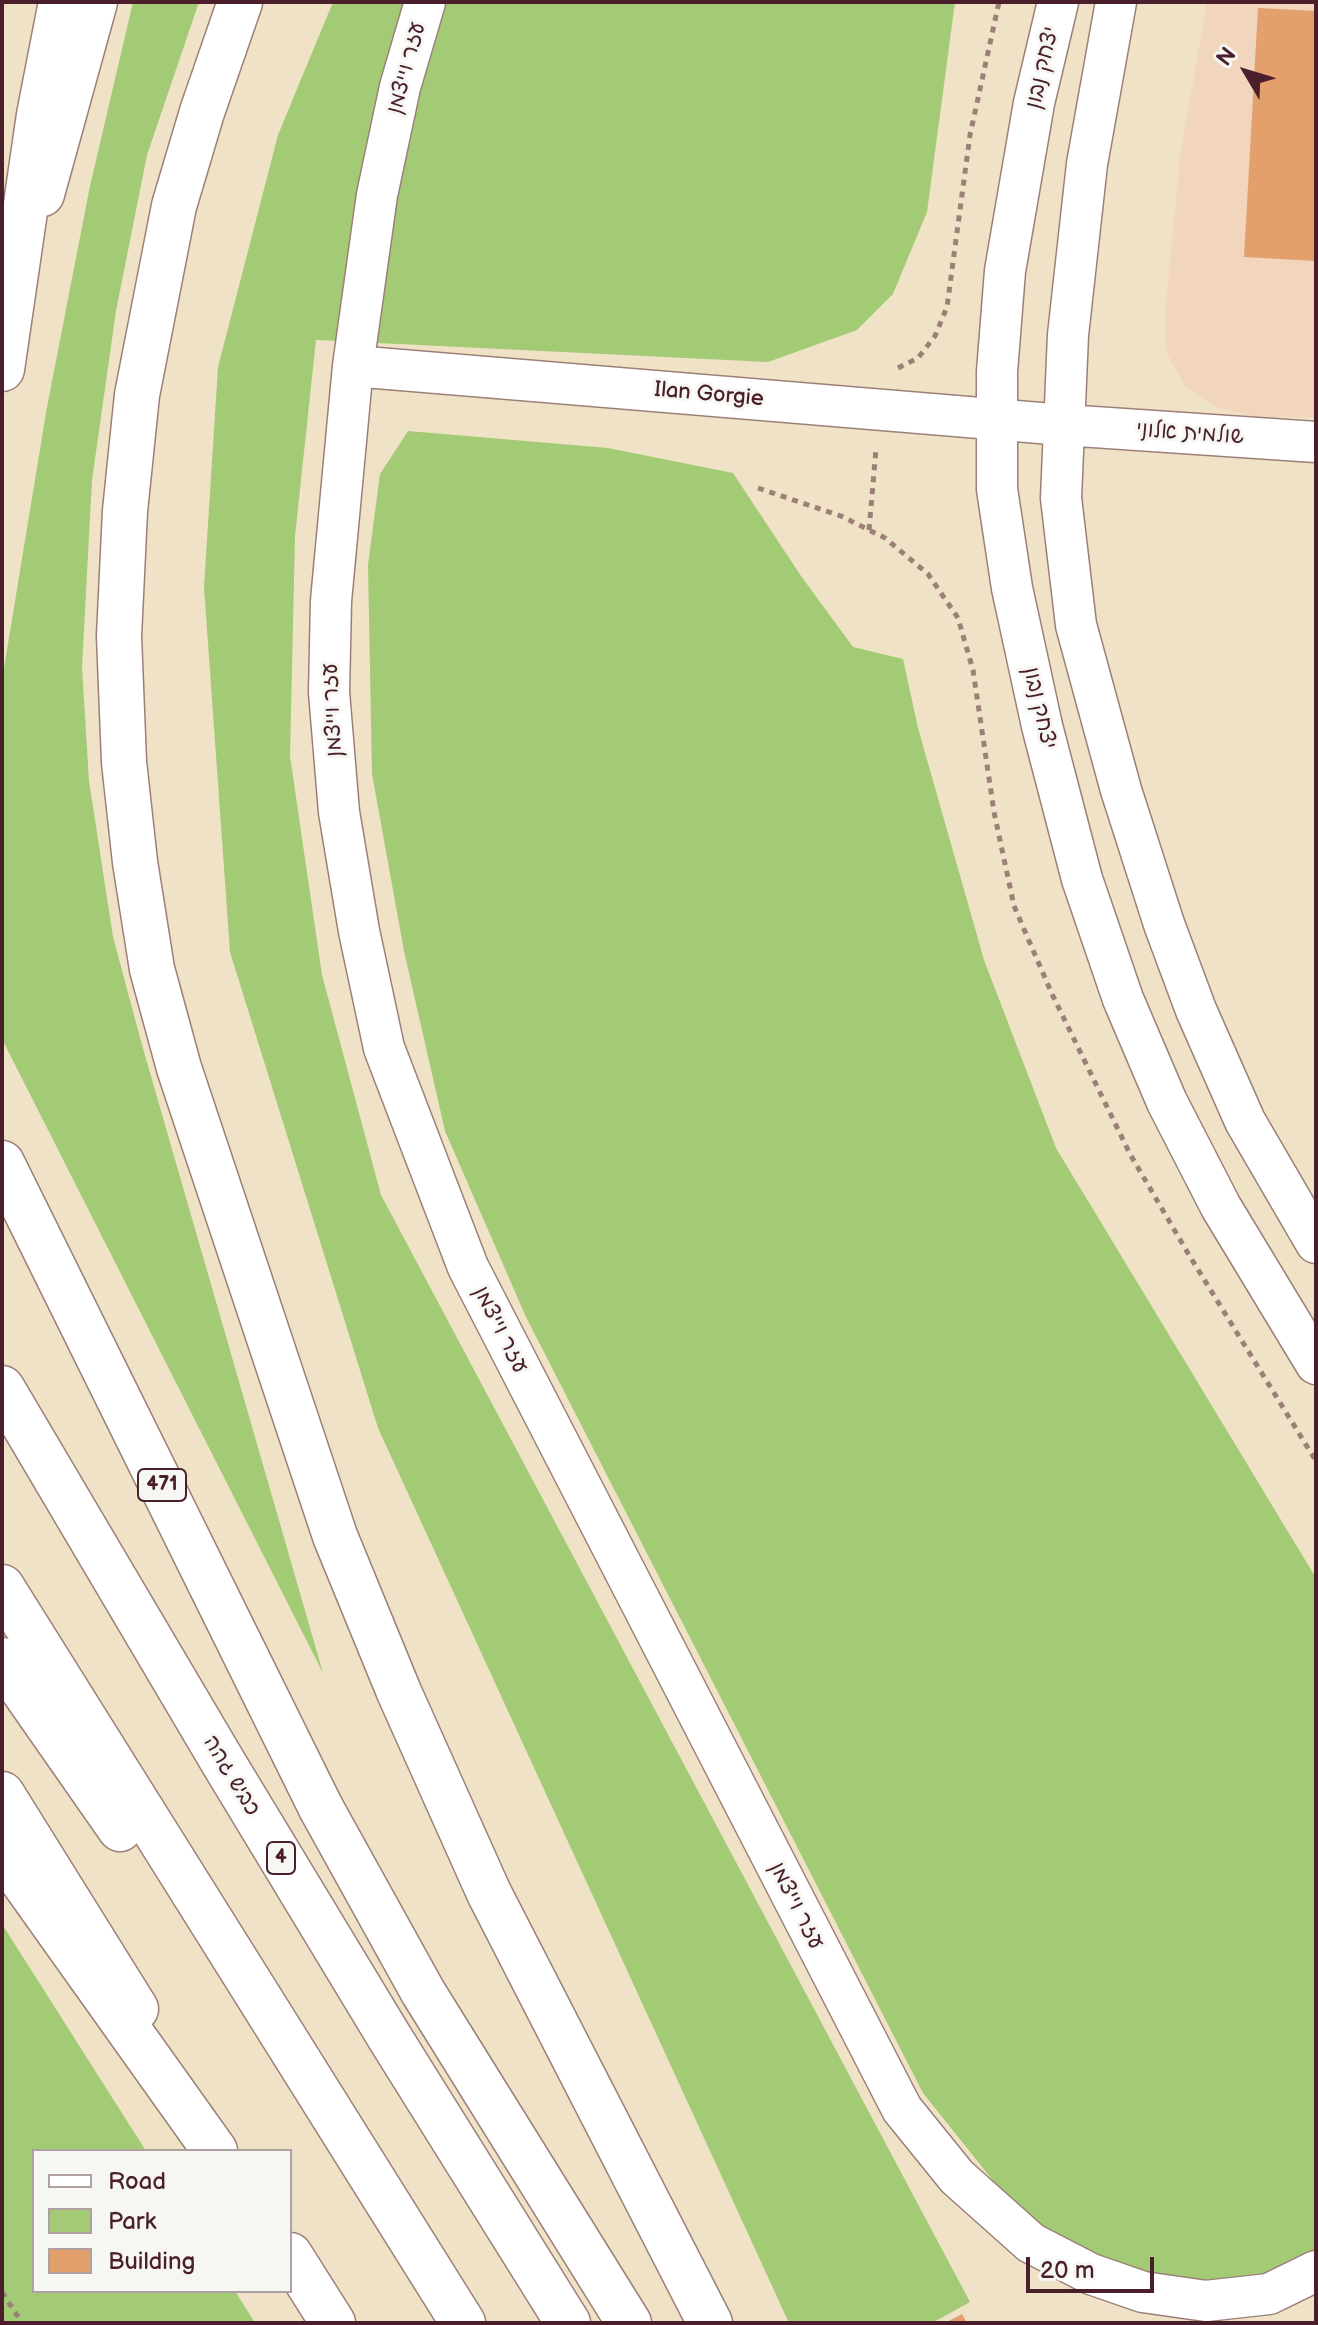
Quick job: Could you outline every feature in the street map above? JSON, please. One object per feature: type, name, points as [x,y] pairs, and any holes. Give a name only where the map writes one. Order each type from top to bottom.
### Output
[{"type":"main road","points":[[2,369],[39,115],[61,2]]},
{"type":"main road","points":[[13,301],[95,2]]},
{"type":"main road","points":[[240,2],[174,206],[137,395],[125,511],[119,636],[124,762],[135,862],[152,969],[179,1068],[335,1536],[399,1692],[489,1893],[710,2323]]},
{"type":"main road","name":"471","points":[[2,1163],[321,1808]]},
{"type":"main road","points":[[2,1219],[423,1992],[629,2323]]},
{"type":"main road","name":"כביש גהה","points":[[2,1388],[390,2038],[568,2323]]},
{"type":"main road","points":[[2,1587],[463,2323]]},
{"type":"main road","points":[[2,1660],[435,2278]]},
{"type":"main road","points":[[2,1794],[224,2149]]},
{"type":"main road","points":[[2,1852],[214,2149]]},
{"type":"main road","points":[[294,2261],[333,2323]]},
{"type":"street","name":"עזר וייצמן","points":[[425,2],[400,87],[377,195],[353,366],[331,601],[329,692],[339,812],[359,931],[384,1048],[468,1267],[902,2109],[957,2177],[1031,2243],[1091,2274],[1143,2292],[1206,2301],[1269,2294],[1316,2271]]},
{"type":"street","name":"יצחק נבון","points":[[1058,2],[1034,103],[1005,271],[997,372],[997,489],[1012,588],[1042,726],[1082,879],[1123,999],[1167,1102],[1221,1207],[1316,1364]]},
{"type":"street","points":[[1116,2],[1087,164],[1068,335],[1061,498],[1076,625],[1126,805],[1164,924],[1196,1010],[1245,1121],[1316,1243]]},
{"type":"street","name":"Ilan Gorgie","points":[[353,366],[1064,425]]},
{"type":"street","name":"שולמית אלוני","points":[[1064,425],[1316,442]]},
{"type":"path","points":[[894,370],[918,358],[935,336],[947,307],[970,135],[999,2]]},
{"type":"path","points":[[758,488],[841,516],[885,538],[928,574],[958,618],[973,670],[994,812],[1014,906],[1052,994],[1130,1154],[1316,1461]]},
{"type":"path","points":[[2,2292],[22,2323]]},
{"type":"shaded area","points":[[1207,2],[1316,2],[1316,418],[1251,416],[1219,408],[1186,387],[1167,354],[1165,315],[1180,157]]},
{"type":"green space","points":[[133,2],[199,2],[147,155],[116,311],[92,480],[82,667],[89,781],[113,937],[323,1673],[2,1039],[2,680],[47,407],[90,186]]},
{"type":"green space","points":[[333,2],[955,2],[927,212],[893,294],[857,330],[768,362],[316,340],[295,536],[290,756],[322,975],[381,1195],[970,2302],[932,2323],[789,2323],[378,1428],[230,952],[204,587],[218,367],[278,135]]},
{"type":"green space","points":[[408,431],[608,448],[733,473],[801,576],[853,647],[903,659],[918,728],[984,960],[1056,1148],[1316,1578],[1316,2254],[1311,2258],[1236,2283],[1145,2277],[1045,2235],[999,2188],[923,2093],[526,1317],[445,1131],[404,951],[372,774],[368,565],[380,474]]},
{"type":"green space","points":[[2,1924],[145,2149],[32,2149],[32,2293],[236,2293],[255,2323],[2,2323]]},
{"type":"building","points":[[1258,8],[1316,11],[1316,261],[1244,257]]},
{"type":"building","points":[[962,2314],[967,2323],[945,2323]]}]
